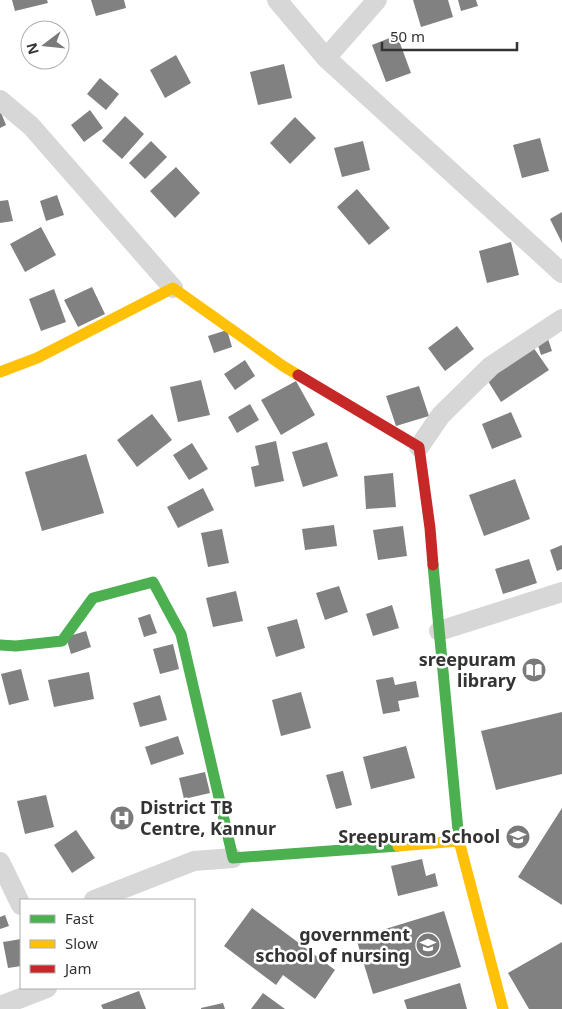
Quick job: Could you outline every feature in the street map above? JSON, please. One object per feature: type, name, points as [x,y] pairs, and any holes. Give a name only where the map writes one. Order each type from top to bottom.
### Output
[{"type":"street","points":[[277,0],[326,58],[562,273]]},
{"type":"street","points":[[326,58],[377,0]]},
{"type":"street","points":[[0,100],[31,126],[173,288],[283,366],[420,447]]},
{"type":"street","points":[[0,372],[37,358],[173,288]]},
{"type":"street","points":[[503,1009],[459,841],[430,528],[420,447],[441,415],[491,366],[562,319]]},
{"type":"street","points":[[0,645],[16,646],[62,641],[94,598],[153,582],[182,634],[233,858]]},
{"type":"street","points":[[440,631],[562,592]]},
{"type":"street","points":[[97,899],[194,861],[459,841]]},
{"type":"street","points":[[0,862],[20,903]]},
{"type":"street","points":[[0,1006],[44,989]]},
{"type":"building","points":[[12,0],[47,0],[48,3],[15,11]]},
{"type":"building","points":[[91,0],[124,0],[126,8],[96,16]]},
{"type":"building","points":[[413,0],[448,0],[453,17],[421,27]]},
{"type":"building","points":[[458,0],[476,0],[478,6],[461,11]]},
{"type":"building","points":[[397,35],[411,73],[386,82],[372,45]]},
{"type":"building","points":[[176,55],[191,83],[165,98],[150,70]]},
{"type":"building","points":[[284,64],[292,98],[258,105],[250,72]]},
{"type":"building","points":[[100,78],[119,94],[106,110],[87,94]]},
{"type":"building","points":[[0,110],[6,125],[0,128]]},
{"type":"building","points":[[90,110],[103,128],[84,142],[71,125]]},
{"type":"building","points":[[125,116],[144,134],[122,159],[102,141]]},
{"type":"building","points":[[295,117],[316,138],[290,164],[270,143]]},
{"type":"building","points":[[540,138],[549,171],[522,178],[513,145]]},
{"type":"building","points":[[151,141],[167,157],[145,179],[129,163]]},
{"type":"building","points":[[363,141],[370,170],[342,177],[334,148]]},
{"type":"building","points":[[176,167],[200,193],[175,218],[150,191]]},
{"type":"building","points":[[357,189],[390,228],[369,245],[337,207]]},
{"type":"building","points":[[57,195],[64,215],[46,221],[40,201]]},
{"type":"building","points":[[8,200],[13,221],[0,223],[0,201]]},
{"type":"building","points":[[562,212],[562,243],[550,219]]},
{"type":"building","points":[[41,227],[56,255],[25,272],[10,244]]},
{"type":"building","points":[[511,242],[519,275],[487,283],[479,251]]},
{"type":"building","points":[[92,287],[105,314],[78,327],[64,300]]},
{"type":"building","points":[[54,289],[66,322],[41,331],[29,299]]},
{"type":"building","points":[[457,326],[474,349],[445,371],[428,348]]},
{"type":"building","points":[[227,330],[232,347],[214,353],[208,336]]},
{"type":"building","points":[[547,336],[552,351],[541,355],[536,339]]},
{"type":"building","points":[[533,347],[549,370],[501,402],[486,378]]},
{"type":"building","points":[[245,360],[255,376],[235,390],[224,374]]},
{"type":"building","points":[[201,380],[210,415],[178,422],[170,387]]},
{"type":"building","points":[[296,381],[315,415],[281,435],[261,400]]},
{"type":"building","points":[[419,386],[429,416],[396,426],[386,396]]},
{"type":"building","points":[[250,404],[259,420],[237,433],[228,417]]},
{"type":"building","points":[[511,412],[522,437],[492,449],[482,424]]},
{"type":"building","points":[[152,414],[172,440],[137,467],[117,440]]},
{"type":"building","points":[[276,441],[284,481],[255,487],[251,467],[259,465],[255,446]]},
{"type":"building","points":[[327,442],[338,476],[303,487],[292,452]]},
{"type":"building","points":[[192,443],[208,469],[189,480],[173,455]]},
{"type":"building","points":[[86,454],[104,513],[42,531],[25,472]]},
{"type":"building","points":[[393,473],[396,507],[366,509],[364,476]]},
{"type":"building","points":[[515,479],[530,519],[484,536],[469,495]]},
{"type":"building","points":[[203,488],[214,510],[178,528],[167,507]]},
{"type":"building","points":[[334,525],[337,546],[305,550],[302,529]]},
{"type":"building","points":[[403,526],[407,556],[378,560],[373,530]]},
{"type":"building","points":[[222,529],[229,563],[208,567],[201,533]]},
{"type":"building","points":[[562,545],[562,569],[557,571],[550,550]]},
{"type":"building","points":[[529,559],[537,583],[503,594],[495,569]]},
{"type":"building","points":[[339,586],[348,612],[325,620],[316,593]]},
{"type":"building","points":[[236,591],[243,621],[213,627],[206,598]]},
{"type":"building","points":[[392,605],[399,628],[373,636],[366,614]]},
{"type":"building","points":[[150,614],[157,633],[144,637],[138,618]]},
{"type":"building","points":[[297,619],[305,648],[276,657],[267,627]]},
{"type":"building","points":[[86,631],[91,647],[71,654],[66,637]]},
{"type":"building","points":[[173,644],[179,669],[160,674],[153,649]]},
{"type":"building","points":[[21,669],[29,700],[9,705],[1,674]]},
{"type":"building","points":[[89,672],[94,699],[54,707],[48,680]]},
{"type":"building","points":[[393,677],[395,685],[416,681],[419,697],[398,701],[400,711],[383,714],[376,680]]},
{"type":"building","points":[[301,692],[311,728],[281,736],[272,700]]},
{"type":"building","points":[[160,695],[167,720],[140,727],[133,703]]},
{"type":"building","points":[[562,712],[562,774],[496,790],[481,731]]},
{"type":"building","points":[[178,736],[184,754],[151,765],[145,747]]},
{"type":"building","points":[[406,746],[415,778],[371,789],[363,757]]},
{"type":"building","points":[[343,771],[352,805],[336,809],[326,775]]},
{"type":"building","points":[[205,772],[210,793],[184,799],[179,778]]},
{"type":"building","points":[[46,795],[54,827],[25,834],[17,801]]},
{"type":"building","points":[[562,808],[562,905],[518,877]]},
{"type":"building","points":[[76,830],[95,858],[72,873],[54,845]]},
{"type":"building","points":[[422,859],[426,876],[435,873],[438,886],[398,896],[391,866]]},
{"type":"building","points":[[252,908],[335,970],[315,999],[283,975],[276,985],[224,946]]},
{"type":"building","points":[[444,911],[461,967],[373,994],[356,938]]},
{"type":"building","points":[[5,915],[9,926],[0,929],[0,917]]},
{"type":"building","points":[[20,939],[20,966],[8,968],[3,942]]},
{"type":"building","points":[[562,942],[562,1009],[529,1009],[508,973]]},
{"type":"building","points":[[460,983],[467,1009],[407,1009],[404,1000]]},
{"type":"building","points":[[139,991],[146,1009],[103,1009],[101,1005]]},
{"type":"building","points":[[263,993],[285,1009],[251,1009]]},
{"type":"building","points":[[223,1003],[225,1009],[201,1009],[201,1008]]},
{"type":"traffic: fast","points":[[433,565],[459,841]]},
{"type":"traffic: fast","points":[[0,645],[16,646],[62,641],[93,598],[153,582],[181,634],[233,858],[398,846]]},
{"type":"traffic: slow","points":[[0,372],[37,358],[173,288],[298,375]]},
{"type":"traffic: slow","points":[[398,846],[459,841],[503,1009]]},
{"type":"traffic: jam","points":[[298,375],[419,447],[433,565]]},
{"type":"place","name":"sreepuram library","points":[[534,670]]},
{"type":"place","name":"District TB Centre, Kannur","points":[[122,818]]},
{"type":"place","name":"Sreepuram School","points":[[518,837]]},
{"type":"place","name":"government school of nursing","points":[[428,945]]}]
